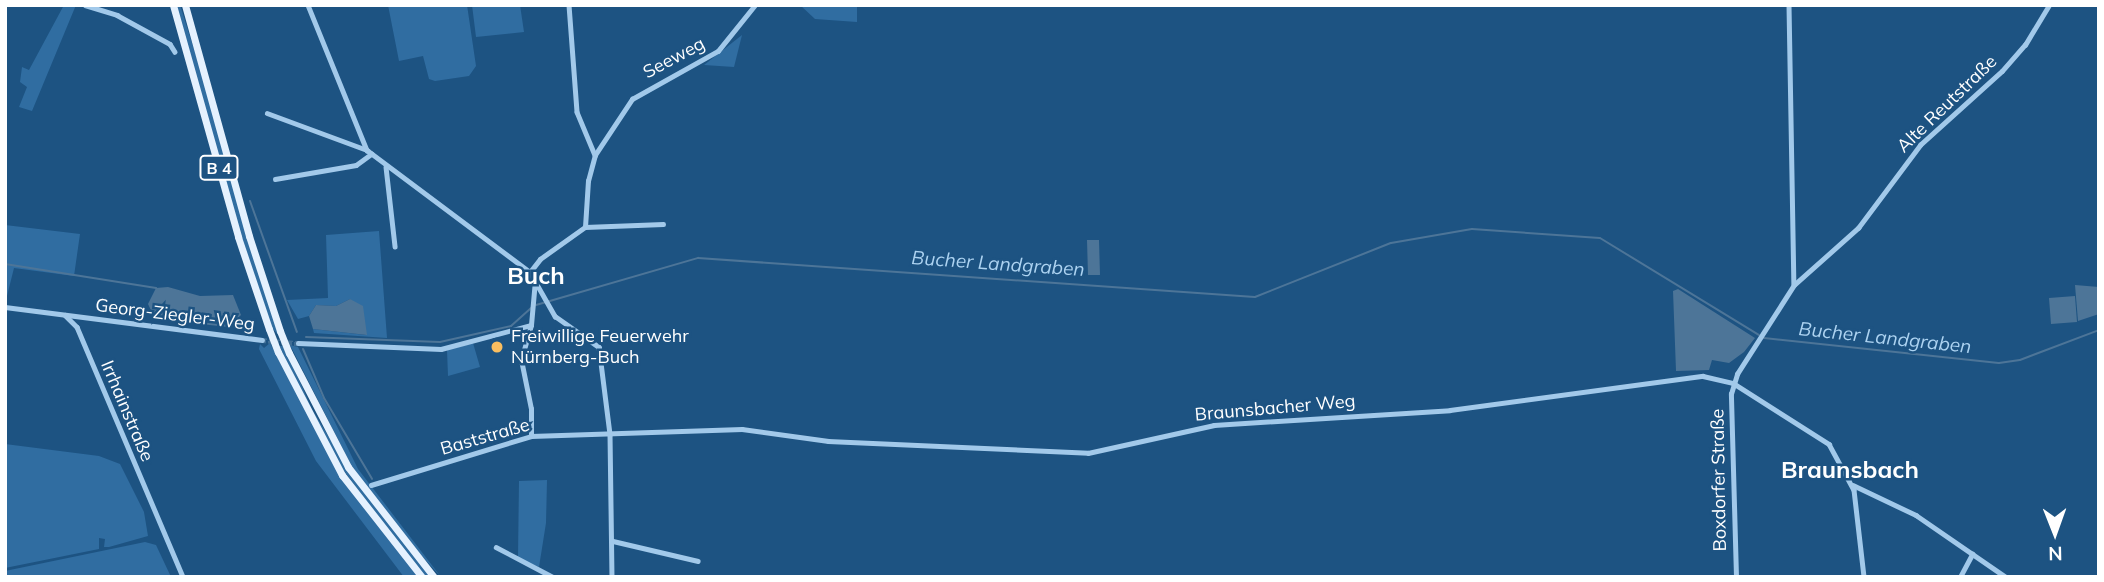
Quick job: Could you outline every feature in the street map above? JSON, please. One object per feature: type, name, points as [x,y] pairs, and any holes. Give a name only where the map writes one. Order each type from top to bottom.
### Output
[{"type":"main road","name":"B 4","points":[[173,5],[238,237],[278,352],[333,460],[422,577]]},
{"type":"main road","name":"B 4","points":[[185,5],[248,236],[289,354],[352,472],[434,577]]},
{"type":"street","points":[[85,5],[117,15],[170,44],[176,52]]},
{"type":"street","points":[[308,5],[369,152]]},
{"type":"street","points":[[569,5],[577,112],[595,155]]},
{"type":"street","name":"Seeweg","points":[[585,227],[588,181],[595,155],[632,99],[718,51],[755,5]]},
{"type":"street","points":[[1789,5],[1794,285]]},
{"type":"street","name":"Alte Reutstraße","points":[[1733,383],[1794,285],[1858,228],[1920,145],[2002,71],[2025,45],[2049,5]]},
{"type":"street","points":[[267,113],[369,152],[530,272],[560,321],[599,347],[610,434],[612,577]]},
{"type":"street","points":[[275,179],[356,164],[369,152]]},
{"type":"street","points":[[386,167],[396,246]]},
{"type":"street","points":[[530,272],[540,259],[585,227],[663,224]]},
{"type":"street","points":[[531,436],[531,409],[521,360],[531,325],[536,279]]},
{"type":"street","points":[[5,307],[65,314]]},
{"type":"street","name":"Georg-Ziegler-Weg","points":[[65,314],[262,340]]},
{"type":"street","name":"Irrhainstraße","points":[[65,314],[77,327],[183,577]]},
{"type":"street","name":"Georg-Ziegler-Weg","points":[[77,327],[84,317]]},
{"type":"street","points":[[298,343],[441,349],[531,325]]},
{"type":"street","name":"Braunsbacher Weg","points":[[610,434],[742,429],[828,441],[1088,453],[1221,424],[1450,410],[1703,376],[1733,383]]},
{"type":"street","points":[[1733,383],[1829,444],[1852,485],[1863,535],[1864,577]]},
{"type":"street","name":"Boxdorfer Straße","points":[[1733,383],[1736,577]]},
{"type":"street","name":"Baststraße","points":[[371,485],[531,436],[610,434]]},
{"type":"street","points":[[1852,485],[1916,516],[2006,577]]},
{"type":"street","points":[[612,541],[698,561]]},
{"type":"street","points":[[496,547],[553,577]]},
{"type":"street","points":[[1960,577],[1972,554]]},
{"type":"shaded area","points":[[64,5],[76,5],[32,111],[19,107],[27,87],[20,82],[22,67],[29,70]]},
{"type":"shaded area","points":[[176,5],[180,5],[200,68],[280,337],[272,328],[240,233]]},
{"type":"shaded area","points":[[388,5],[467,5],[476,66],[469,76],[435,81],[429,79],[423,56],[399,61]]},
{"type":"shaded area","points":[[472,5],[520,5],[524,32],[476,37]]},
{"type":"shaded area","points":[[800,5],[857,5],[857,22],[815,19]]},
{"type":"shaded area","points":[[742,35],[734,67],[704,65]]},
{"type":"shaded area","points":[[5,225],[80,234],[74,276],[14,268],[5,304]]},
{"type":"shaded area","points":[[379,231],[387,338],[314,333],[313,329],[366,335],[350,299],[336,306],[316,305],[309,316],[298,319],[287,300],[328,298],[326,235]]},
{"type":"shaded area","points":[[1087,240],[1099,240],[1100,275],[1088,275]]},
{"type":"shaded area","points":[[2075,285],[2099,287],[2099,314],[2078,321]]},
{"type":"shaded area","points":[[168,287],[200,296],[233,295],[241,315],[228,327],[155,319],[148,304],[156,288]]},
{"type":"shaded area","points":[[1678,289],[1755,338],[1744,352],[1729,363],[1712,360],[1709,370],[1676,371],[1673,291]]},
{"type":"shaded area","points":[[2075,296],[2077,322],[2051,324],[2049,298]]},
{"type":"shaded area","points":[[350,299],[363,306],[367,335],[313,329],[309,316],[316,305],[336,306]]},
{"type":"shaded area","points":[[270,343],[337,470],[419,577],[404,577],[316,461],[259,349],[260,344],[264,348]]},
{"type":"shaded area","points":[[473,343],[480,367],[448,376],[447,350]]},
{"type":"shaded area","points":[[290,345],[298,347],[358,469],[441,577],[408,541],[352,467]]},
{"type":"shaded area","points":[[279,346],[284,346],[312,409],[351,474],[431,577],[426,577],[404,552],[338,463]]},
{"type":"shaded area","points":[[5,444],[99,456],[120,464],[144,512],[148,536],[109,547],[104,547],[105,539],[99,538],[99,549],[5,568]]},
{"type":"shaded area","points":[[547,480],[546,523],[539,567],[518,558],[519,481]]},
{"type":"shaded area","points":[[145,542],[156,545],[171,577],[5,577],[5,571]]},
{"type":"waterway","points":[[250,201],[297,332]]},
{"type":"waterway","name":"Bucher Landgraben","points":[[536,305],[698,258],[1255,297],[1391,243],[1472,229],[1600,238],[1759,335]]},
{"type":"waterway","name":"Bucher Landgraben","points":[[5,264],[156,288]]},
{"type":"waterway","name":"Bucher Landgraben","points":[[306,337],[440,342],[511,326],[531,308]]},
{"type":"waterway","name":"Bucher Landgraben","points":[[1764,338],[1999,363],[2020,360],[2099,330]]},
{"type":"waterway","points":[[303,349],[324,398],[372,479]]},
{"type":"tunnel","points":[[262,340],[298,343]]},
{"type":"place","name":"Freiwillige Feuerwehr Nürnberg-Buch","points":[[497,347]]},
{"type":"district","name":"Buch","points":[[536,276]]},
{"type":"district","name":"Braunsbach","points":[[1850,470]]}]
